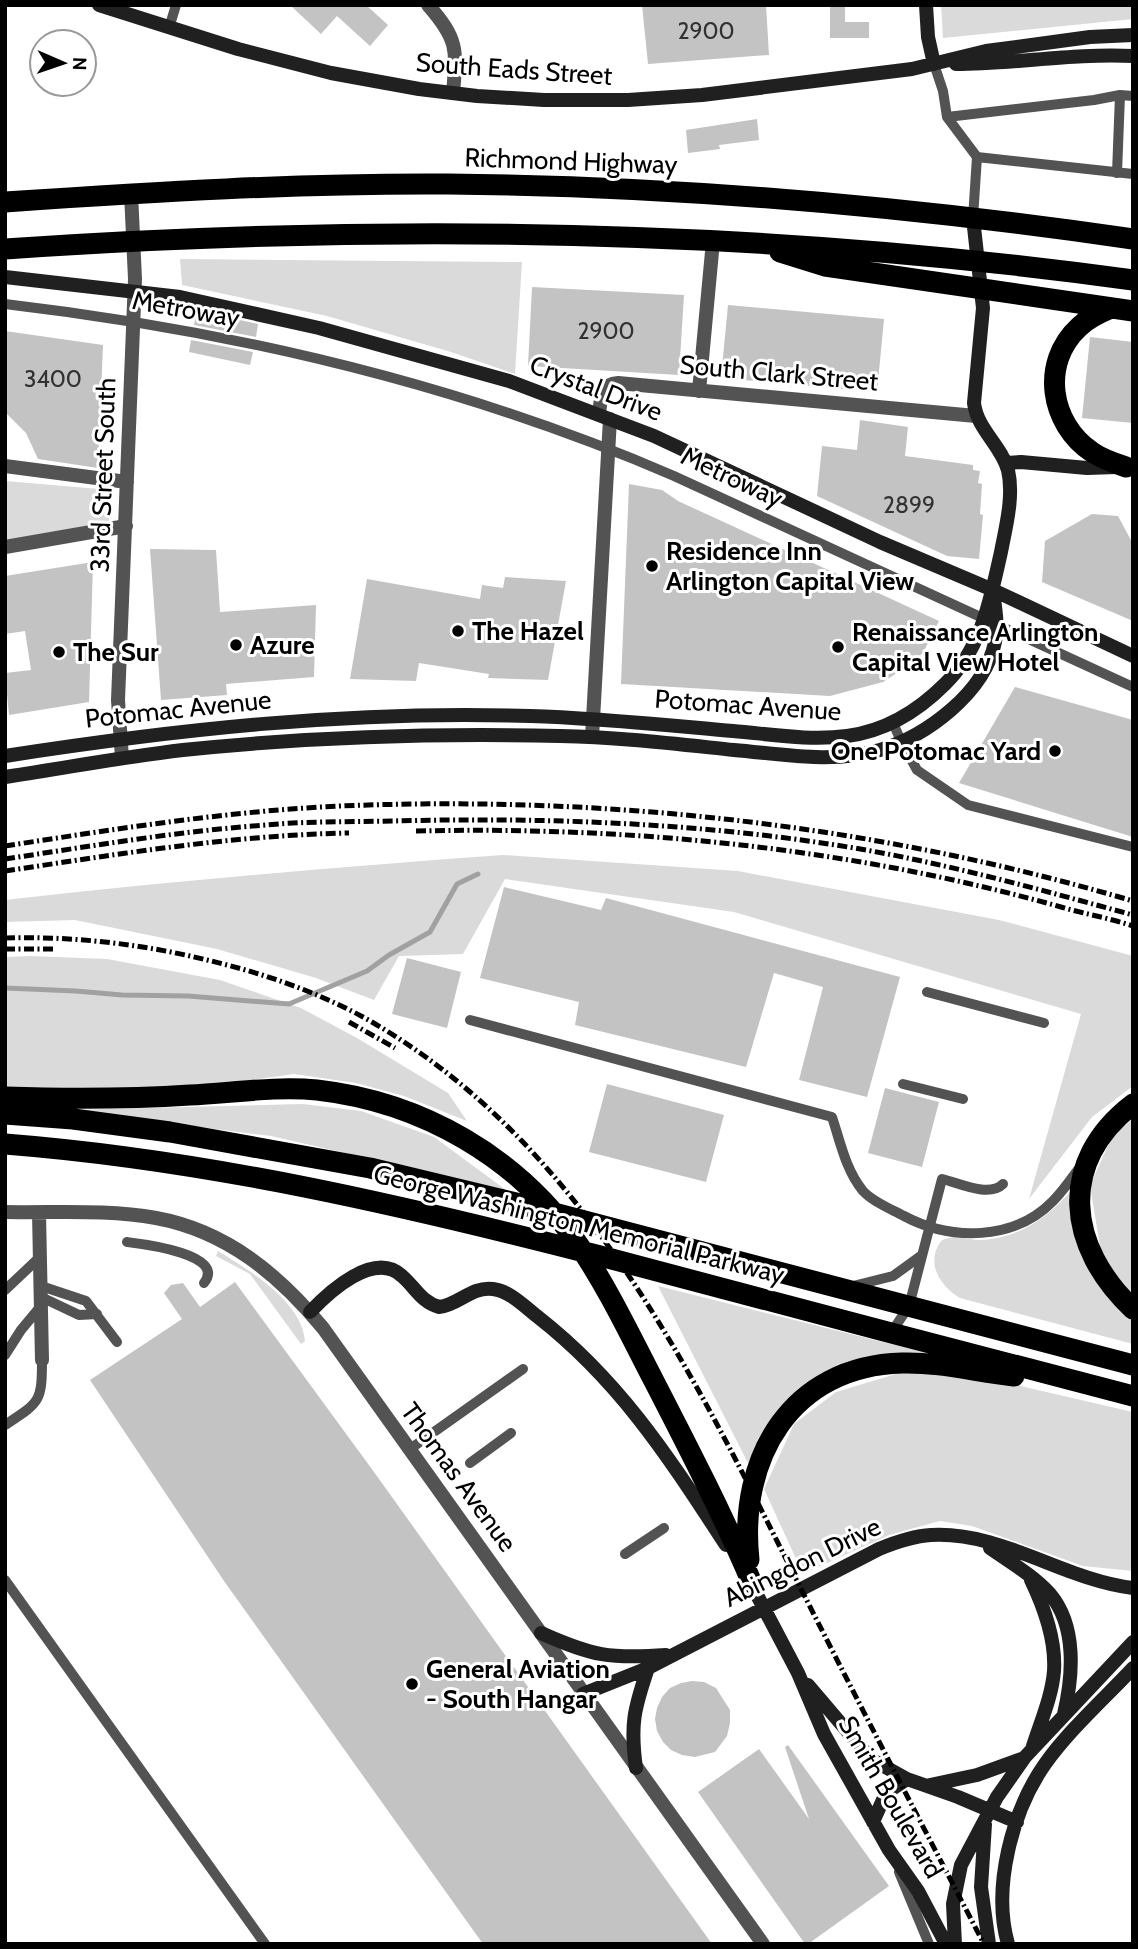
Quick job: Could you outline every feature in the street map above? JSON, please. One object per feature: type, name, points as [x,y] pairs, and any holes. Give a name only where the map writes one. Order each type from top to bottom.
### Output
[{"type":"highway","name":"Richmond Highway","points":[[5,202],[131,193],[346,186],[541,186],[748,197],[973,218],[1133,239]]},
{"type":"highway","points":[[5,249],[134,241],[386,233],[486,233],[713,241],[929,255],[1133,280]]},
{"type":"highway","points":[[748,243],[825,266],[1133,311]]},
{"type":"highway","points":[[1111,308],[1086,321],[1071,336],[1056,366],[1054,389],[1064,422],[1080,443],[1100,458],[1129,468]]},
{"type":"highway","points":[[5,1097],[127,1099],[276,1089],[338,1093],[395,1107],[428,1120],[477,1146],[513,1172],[564,1226],[604,1287],[728,1525],[752,1583]]},
{"type":"highway","points":[[1133,1104],[1111,1122],[1089,1155],[1081,1186],[1081,1220],[1085,1238],[1102,1276],[1133,1309]]},
{"type":"highway","name":"George Washington Memorial Parkway","points":[[5,1114],[73,1119],[170,1132],[370,1168],[516,1203],[1133,1365]]},
{"type":"highway","name":"George Washington Memorial Parkway","points":[[5,1144],[167,1161],[440,1215],[1133,1396]]},
{"type":"highway","points":[[752,1583],[747,1523],[757,1465],[764,1448],[787,1416],[831,1379],[863,1367],[918,1363],[1090,1385]]},
{"type":"street","name":"South Eads Street","points":[[99,5],[269,58],[331,74],[453,93],[555,100],[654,99],[845,77],[934,64],[986,51],[1133,34]]},
{"type":"street","points":[[428,5],[442,21],[454,45],[453,93]]},
{"type":"street","points":[[926,5],[928,37],[934,64]]},
{"type":"street","name":"South Eads Street","points":[[934,64],[988,64],[1071,55],[1133,56]]},
{"type":"street","name":"33rd Street South","points":[[122,758],[118,700],[134,293],[131,193]]},
{"type":"street","points":[[973,218],[983,308],[973,390],[976,416],[1006,463],[1129,468]]},
{"type":"street","points":[[699,391],[713,241]]},
{"type":"street","name":"Crystal Drive","points":[[5,277],[180,297],[319,328],[497,377],[654,436],[1133,656]]},
{"type":"street","name":"South Clark Street","points":[[592,737],[608,447],[603,390],[613,383],[976,416]]},
{"type":"street","name":"Potomac Avenue","points":[[5,777],[196,749],[340,738],[454,735],[592,737],[816,758],[880,750],[934,724],[963,697],[986,663],[995,644],[991,621],[993,590],[1009,497],[1009,473],[1006,463]]},
{"type":"street","points":[[5,466],[127,482]]},
{"type":"street","points":[[5,547],[125,526]]},
{"type":"street","name":"Potomac Avenue","points":[[5,756],[119,738],[236,726],[354,718],[468,715],[593,718],[822,737],[862,734],[893,723],[931,696],[959,669],[991,621]]},
{"type":"street","name":"Thomas Avenue","points":[[5,1213],[142,1216],[171,1221],[230,1245],[258,1262],[285,1285],[310,1312],[410,1450],[762,1944]]},
{"type":"street","points":[[40,1213],[42,1360]]},
{"type":"street","name":"Smith Boulevard","points":[[310,1312],[334,1290],[356,1275],[380,1268],[395,1271],[425,1301],[439,1307],[449,1305],[470,1292],[481,1289],[506,1293],[562,1336],[621,1395],[676,1467],[752,1583],[798,1673],[824,1734],[873,1822],[918,1891],[946,1944]]},
{"type":"street","name":"Abingdon Drive","points":[[583,1694],[648,1668],[891,1544],[930,1535],[956,1535],[980,1540],[1086,1578],[1133,1588]]},
{"type":"street","points":[[980,1540],[1028,1576],[1055,1602],[1068,1635],[1070,1682],[1064,1715]]},
{"type":"street","points":[[928,1786],[969,1778],[1029,1754],[1050,1693],[1055,1668],[1046,1619],[1028,1576]]},
{"type":"street","points":[[541,1633],[584,1651],[608,1657],[674,1654]]},
{"type":"street","points":[[955,1944],[953,1904],[957,1877],[964,1856],[1006,1784],[1029,1754],[1133,1642]]},
{"type":"street","points":[[636,1768],[632,1736],[633,1716],[648,1668]]},
{"type":"street","points":[[1009,1944],[1003,1920],[1002,1884],[1017,1822],[1031,1789],[1044,1766],[1133,1668]]},
{"type":"street","name":"Smith Boulevard","points":[[798,1673],[871,1759],[906,1779],[928,1786],[988,1815],[1017,1822]]},
{"type":"street","points":[[873,1822],[886,1793],[906,1779]]},
{"type":"street","points":[[988,1815],[981,1886],[989,1944]]},
{"type":"lane","points":[[169,28],[176,5]]},
{"type":"lane","points":[[934,64],[943,91],[947,117],[977,157],[973,218]]},
{"type":"lane","points":[[947,117],[1094,100],[1120,94],[1133,96]]},
{"type":"lane","points":[[1117,173],[1120,94]]},
{"type":"lane","points":[[977,157],[1133,174]]},
{"type":"lane","name":"Metroway","points":[[5,304],[282,349],[377,372],[482,402],[608,447],[1133,687]]},
{"type":"lane","points":[[893,723],[917,770],[968,805],[1133,847]]},
{"type":"lane","points":[[927,992],[1044,1023]]},
{"type":"lane","points":[[470,1020],[832,1117],[849,1166],[864,1192],[902,1215],[930,1227],[980,1233],[1008,1229],[1020,1224],[1054,1201],[1089,1155]]},
{"type":"lane","points":[[904,1084],[963,1099]]},
{"type":"lane","points":[[891,1333],[909,1306],[942,1179],[989,1190],[1003,1184]]},
{"type":"lane","points":[[127,1241],[159,1247],[197,1259],[208,1270],[208,1278],[204,1283]]},
{"type":"lane","points":[[842,1288],[893,1276],[922,1255]]},
{"type":"lane","points":[[5,1290],[40,1257]]},
{"type":"lane","points":[[41,1296],[76,1296],[86,1301],[117,1342]]},
{"type":"lane","points":[[41,1296],[79,1315],[97,1314]]},
{"type":"lane","points":[[5,1355],[41,1296]]},
{"type":"lane","points":[[5,1425],[38,1400],[42,1388],[42,1360]]},
{"type":"lane","points":[[410,1450],[523,1369]]},
{"type":"lane","points":[[470,1462],[511,1433]]},
{"type":"lane","points":[[625,1554],[664,1528]]},
{"type":"lane","points":[[5,1580],[265,1944]]},
{"type":"lane","points":[[890,1850],[929,1944]]},
{"type":"shaded area","points":[[941,5],[1133,5],[1133,19],[943,38]]},
{"type":"shaded area","points":[[180,259],[522,262],[515,374],[451,352],[327,316],[182,285]]},
{"type":"shaded area","points":[[5,481],[111,490],[109,524],[5,540]]},
{"type":"shaded area","points":[[503,855],[738,871],[999,920],[1133,956],[1133,1086],[1092,1117],[1029,1199],[1081,1014],[734,912],[505,879],[463,954],[399,956],[374,1000],[316,978],[217,949],[75,920],[5,922],[5,900],[254,875]]},
{"type":"shaded area","points":[[5,957],[107,959],[220,980],[301,1008],[448,1093],[467,1121],[404,1096],[356,1083],[294,1074],[225,1084],[5,1093]]},
{"type":"shaded area","points":[[303,1104],[361,1111],[434,1137],[506,1190],[271,1136],[62,1110]]},
{"type":"shaded area","points":[[1133,1119],[1133,1294],[1102,1259],[1090,1185],[1113,1135]]},
{"type":"shaded area","points":[[1070,1192],[1118,1307],[1133,1321],[1133,1344],[960,1298],[946,1287],[937,1273],[934,1258],[941,1241],[1006,1236],[1041,1219]]},
{"type":"shaded area","points":[[218,1251],[258,1277],[284,1300],[302,1326],[305,1341],[301,1344],[250,1274],[216,1256]]},
{"type":"shaded area","points":[[658,1286],[951,1359],[878,1357],[763,1432],[748,1463]]},
{"type":"shaded area","points":[[906,1371],[1007,1383],[1133,1412],[1133,1571],[1083,1566],[972,1526],[940,1521],[889,1535],[803,1574],[764,1489],[794,1424],[836,1392]]},
{"type":"building","points":[[290,5],[366,5],[388,25],[370,46],[337,16],[321,34]]},
{"type":"building","points":[[642,5],[766,5],[769,55],[648,64]]},
{"type":"building","points":[[830,5],[845,5],[845,22],[869,22],[869,38],[830,38]]},
{"type":"building","points":[[757,119],[759,140],[719,145],[720,149],[688,153],[686,130]]},
{"type":"building","points":[[532,287],[684,295],[679,375],[528,366]]},
{"type":"building","points":[[728,305],[884,319],[877,392],[721,378]]},
{"type":"building","points":[[197,311],[258,324],[256,337],[194,325]]},
{"type":"building","points":[[5,331],[103,345],[98,468],[38,459],[26,433],[5,412]]},
{"type":"building","points":[[1090,337],[1133,342],[1133,423],[1082,418]]},
{"type":"building","points":[[191,340],[253,352],[250,365],[189,352]]},
{"type":"building","points":[[860,420],[908,427],[905,456],[973,465],[973,470],[980,471],[980,514],[983,515],[979,559],[947,556],[817,496],[822,446],[857,450]]},
{"type":"building","points":[[629,484],[662,490],[678,501],[939,621],[923,653],[883,682],[830,696],[621,684]]},
{"type":"building","points":[[1092,514],[1118,516],[1133,544],[1133,621],[1042,582],[1045,541]]},
{"type":"building","name":"Azure","points":[[150,549],[216,550],[220,612],[316,605],[314,677],[226,684],[227,695],[161,700]]},
{"type":"building","name":"The Sur","points":[[93,562],[89,702],[9,715],[5,673],[31,670],[25,631],[5,634],[5,576]]},
{"type":"building","name":"The Hazel","points":[[505,577],[566,581],[548,680],[488,678],[489,674],[419,663],[416,681],[350,679],[367,579],[480,599],[482,585],[503,588]]},
{"type":"building","name":"One Potomac Yard","points":[[1015,687],[1133,720],[1133,837],[959,783]]},
{"type":"building","points":[[504,887],[601,910],[606,898],[900,977],[867,1097],[799,1080],[823,987],[774,973],[746,1067],[575,1025],[579,1002],[480,978]]},
{"type":"building","points":[[407,958],[461,972],[447,1028],[392,1014]]},
{"type":"building","points":[[607,1084],[724,1115],[706,1182],[589,1152]]},
{"type":"building","points":[[885,1088],[939,1102],[922,1167],[868,1153]]},
{"type":"building","name":"General Aviation - South Hangar","points":[[235,1282],[712,1944],[483,1944],[224,1581],[90,1380],[182,1319],[164,1293],[171,1285],[183,1283],[200,1307]]},
{"type":"building","points":[[692,1681],[704,1682],[716,1688],[730,1710],[727,1736],[715,1752],[695,1757],[671,1750],[657,1731],[655,1719],[662,1697],[670,1688]]},
{"type":"building","points":[[788,1745],[889,1886],[808,1944],[805,1944],[698,1792],[759,1749],[809,1819],[785,1747]]},
{"type":"waterway","points":[[5,988],[188,996],[289,1004],[367,971],[430,932],[457,884],[478,874]]},
{"type":"railway","points":[[5,846],[172,821],[299,808],[441,804],[541,806],[641,811],[840,835],[1036,875],[1133,901]]},
{"type":"railway","points":[[5,859],[168,835],[298,823],[570,821],[689,828],[866,850],[967,871],[1133,915]]},
{"type":"railway","points":[[416,831],[579,832],[741,845],[902,870],[982,887],[1133,926]]},
{"type":"railway","points":[[5,871],[220,841],[349,833]]},
{"type":"railway","points":[[5,938],[107,942],[182,954],[298,987],[382,1028],[454,1078],[517,1136],[574,1201],[625,1271],[672,1344],[715,1421],[984,1944]]},
{"type":"railway","points":[[5,949],[56,949]]},
{"type":"railway","points":[[349,1022],[395,1048]]},
{"type":"place","name":"Residence Inn Arlington Capital View","points":[[652,566]]},
{"type":"place","name":"The Hazel","points":[[458,631]]},
{"type":"place","name":"Azure","points":[[236,645]]},
{"type":"place","name":"Renaissance Arlington Capital View Hotel","points":[[838,647]]},
{"type":"place","name":"The Sur","points":[[59,652]]},
{"type":"place","name":"One Potomac Yard","points":[[1055,751]]},
{"type":"place","name":"General Aviation - South Hangar","points":[[412,1684]]}]
